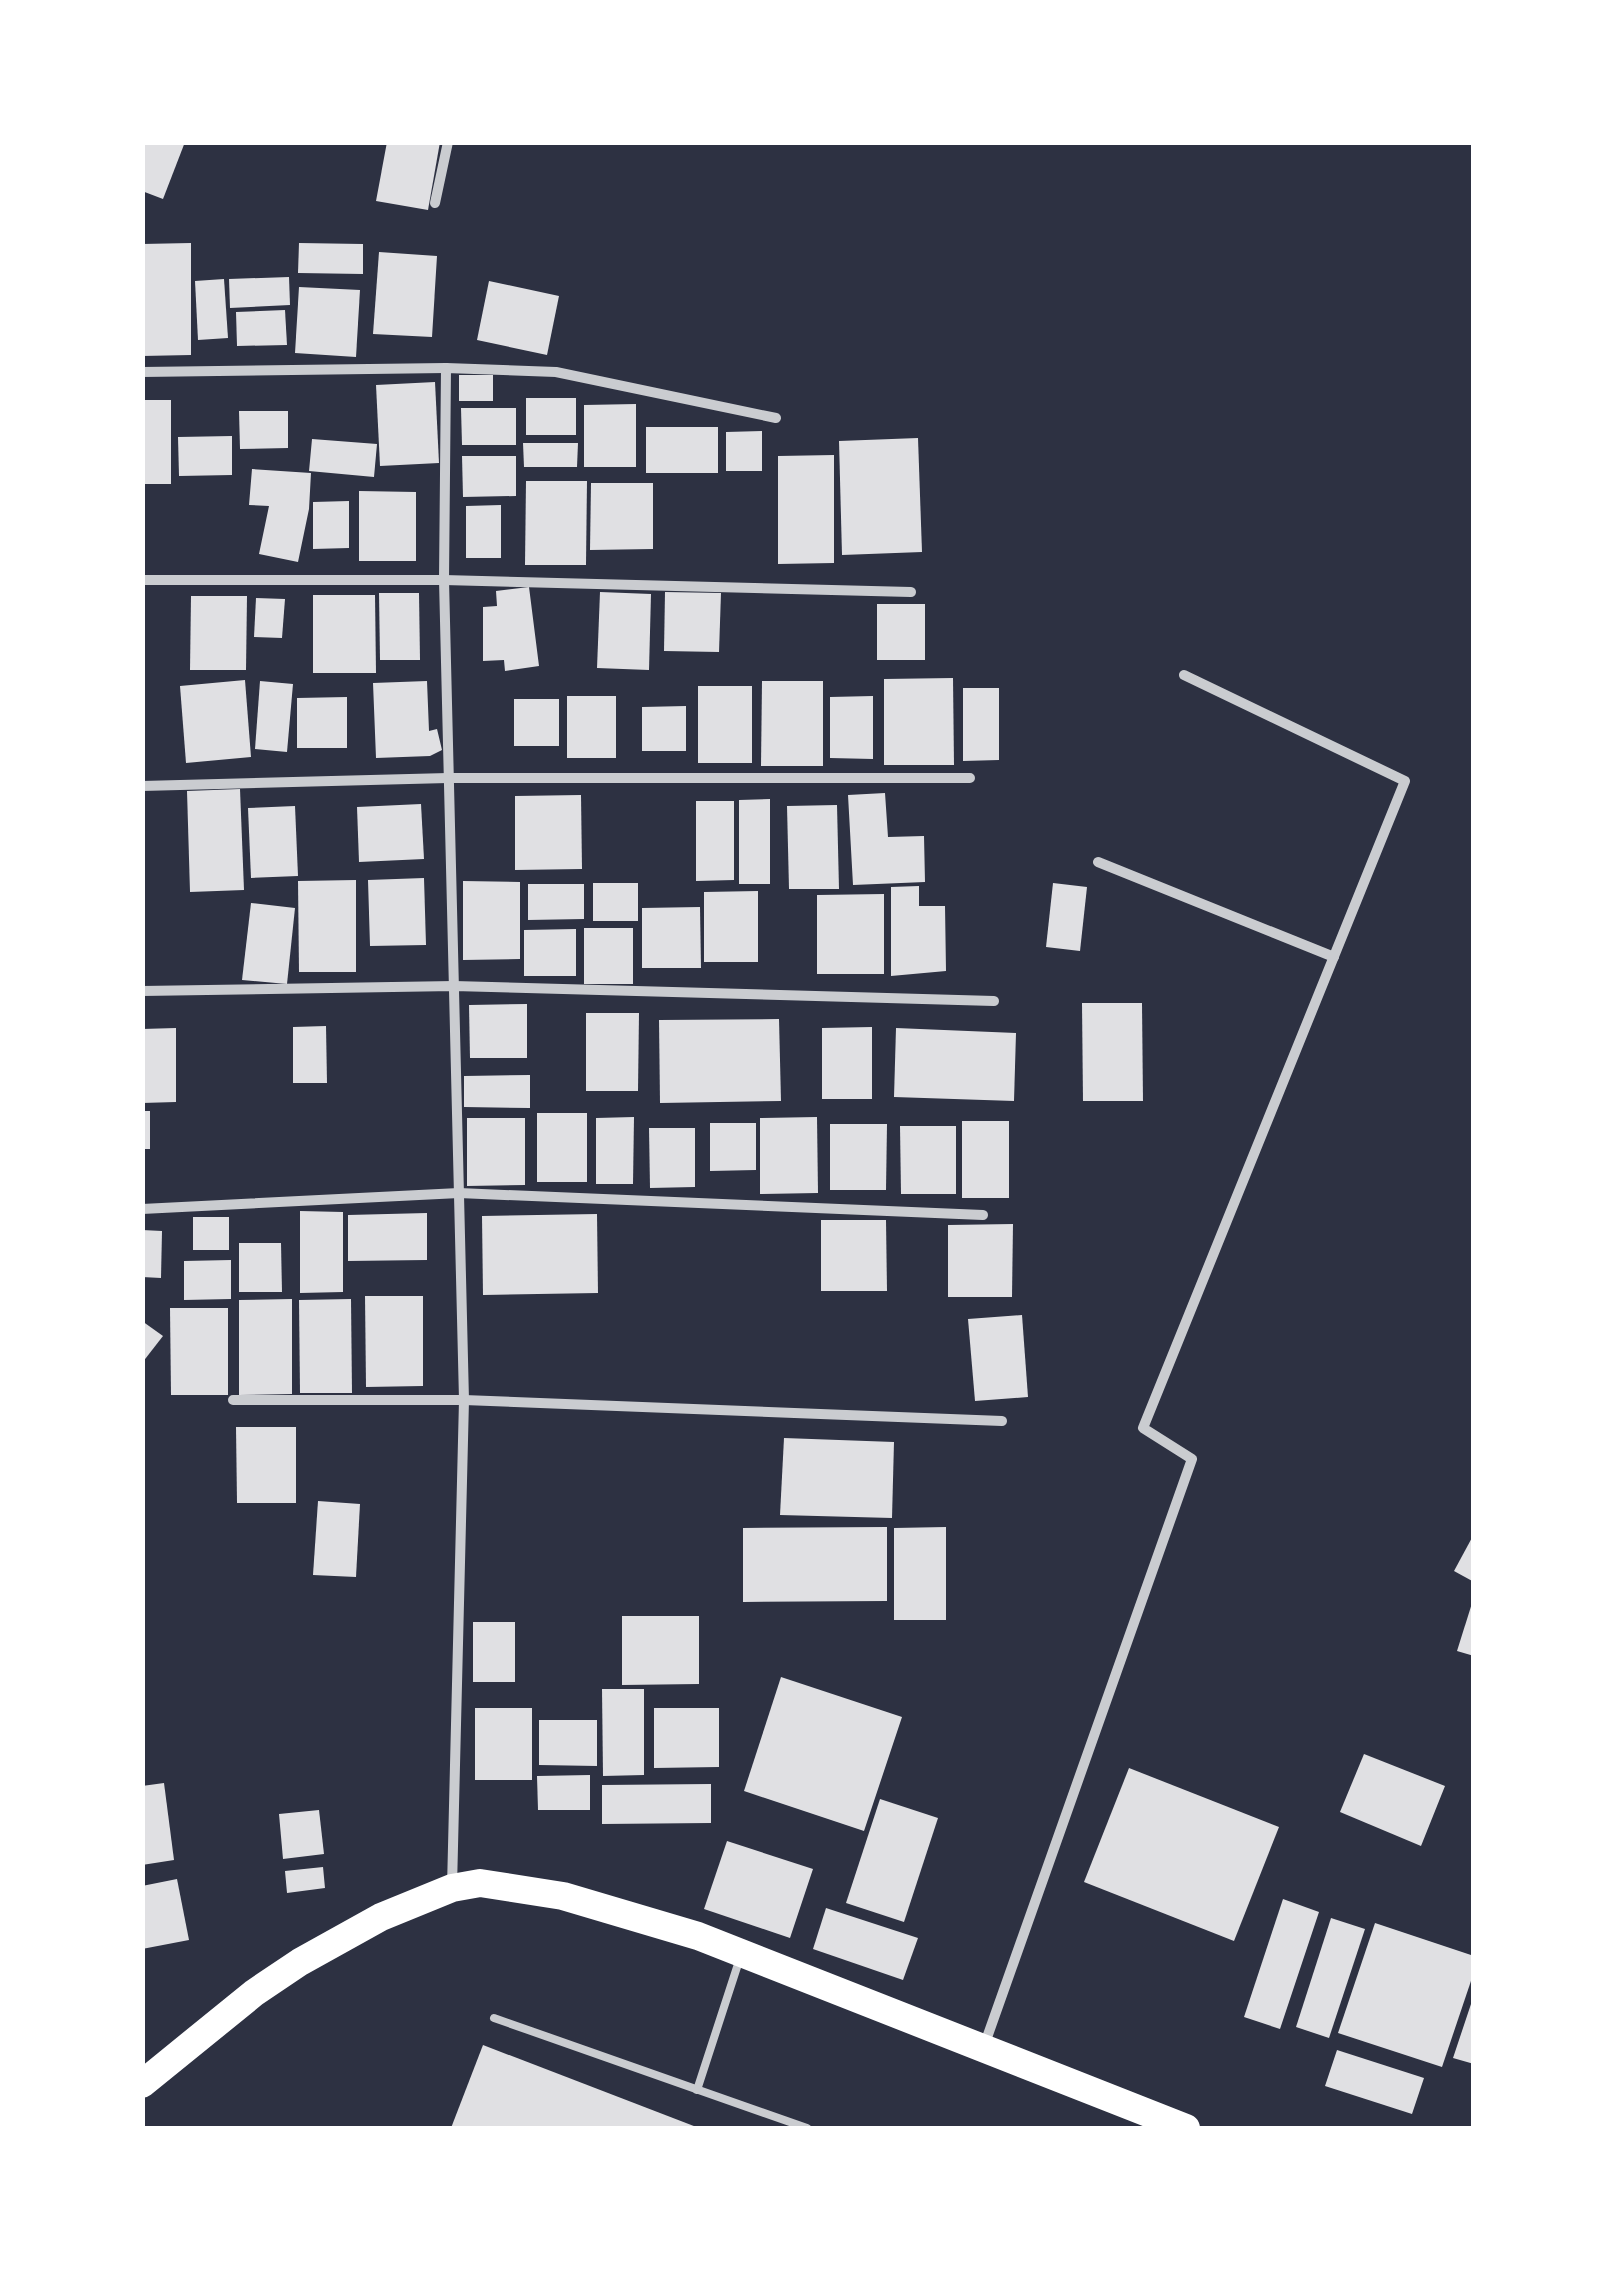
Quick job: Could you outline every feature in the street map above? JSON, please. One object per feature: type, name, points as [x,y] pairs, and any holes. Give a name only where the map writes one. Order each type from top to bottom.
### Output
[{"type":"highway","points":[[142,2084],[254,1993],[300,1962],[382,1918],[452,1888],[480,1883],[563,1896],[698,1936],[982,2050],[1150,2123],[1186,2128]]},
{"type":"street","points":[[435,203],[448,142]]},
{"type":"street","points":[[142,372],[446,368],[556,372],[776,418]]},
{"type":"street","points":[[446,368],[444,580],[464,1400],[452,1888]]},
{"type":"street","points":[[142,580],[444,580],[911,592]]},
{"type":"street","points":[[982,2050],[1192,1459],[1144,1428],[1405,781],[1184,675]]},
{"type":"street","points":[[142,786],[448,778],[970,778]]},
{"type":"street","points":[[1098,862],[1334,957]]},
{"type":"street","points":[[142,991],[454,986],[994,1000]]},
{"type":"street","points":[[142,1209],[459,1193],[983,1215]]},
{"type":"street","points":[[233,1400],[464,1400],[1002,1422]]},
{"type":"lane","points":[[698,2090],[742,1953]]},
{"type":"lane","points":[[494,2018],[807,2128]]},
{"type":"building","points":[[142,142],[185,142],[163,199],[142,191]]},
{"type":"building","points":[[387,142],[440,142],[428,210],[376,201]]},
{"type":"building","points":[[191,243],[191,355],[142,356],[142,244]]},
{"type":"building","points":[[299,243],[363,244],[363,274],[298,273]]},
{"type":"building","points":[[379,252],[437,256],[432,337],[373,334]]},
{"type":"building","points":[[289,277],[290,305],[230,308],[229,279]]},
{"type":"building","points":[[224,279],[228,338],[198,340],[195,281]]},
{"type":"building","points":[[489,281],[559,296],[547,355],[477,340]]},
{"type":"building","points":[[299,287],[360,290],[356,357],[295,353]]},
{"type":"building","points":[[285,310],[287,345],[237,346],[236,312]]},
{"type":"building","points":[[459,375],[493,375],[493,401],[459,401]]},
{"type":"building","points":[[435,382],[439,463],[380,466],[376,385]]},
{"type":"building","points":[[526,398],[576,398],[576,435],[526,435]]},
{"type":"building","points":[[142,400],[171,400],[171,484],[142,484]]},
{"type":"building","points":[[636,404],[636,467],[584,467],[584,405]]},
{"type":"building","points":[[461,408],[516,408],[516,445],[462,445]]},
{"type":"building","points":[[239,411],[288,411],[288,448],[240,449]]},
{"type":"building","points":[[646,427],[718,427],[718,473],[646,473]]},
{"type":"building","points":[[762,431],[762,471],[726,471],[726,432]]},
{"type":"building","points":[[232,436],[232,475],[179,476],[178,437]]},
{"type":"building","points":[[918,438],[922,552],[842,555],[839,441]]},
{"type":"building","points":[[312,439],[377,444],[374,477],[309,471]]},
{"type":"building","points":[[523,443],[578,443],[577,467],[524,467]]},
{"type":"building","points":[[834,455],[834,563],[778,564],[778,456]]},
{"type":"building","points":[[462,456],[516,456],[516,496],[463,497]]},
{"type":"building","points":[[252,469],[311,473],[309,509],[298,562],[259,554],[269,506],[249,505]]},
{"type":"building","points":[[526,481],[587,481],[586,565],[525,565]]},
{"type":"building","points":[[591,483],[653,483],[653,549],[590,550]]},
{"type":"building","points":[[359,491],[416,492],[416,561],[359,561]]},
{"type":"building","points":[[349,501],[349,548],[313,549],[313,502]]},
{"type":"building","points":[[501,505],[501,558],[466,558],[466,506]]},
{"type":"building","points":[[529,587],[539,666],[505,671],[504,660],[483,661],[483,607],[497,606],[496,591]]},
{"type":"building","points":[[600,592],[651,594],[649,670],[597,668]]},
{"type":"building","points":[[665,592],[721,593],[719,652],[664,651]]},
{"type":"building","points":[[379,593],[419,593],[420,660],[380,660]]},
{"type":"building","points":[[313,595],[375,595],[376,673],[313,673]]},
{"type":"building","points":[[191,596],[247,596],[246,670],[190,670]]},
{"type":"building","points":[[256,598],[285,599],[282,638],[254,637]]},
{"type":"building","points":[[877,604],[925,604],[925,660],[877,660]]},
{"type":"building","points":[[953,678],[954,765],[884,765],[884,679]]},
{"type":"building","points":[[245,680],[251,757],[186,763],[180,686]]},
{"type":"building","points":[[260,681],[293,684],[287,752],[255,749]]},
{"type":"building","points":[[427,681],[429,731],[437,729],[442,750],[430,756],[376,758],[373,683]]},
{"type":"building","points":[[762,681],[823,681],[823,766],[761,766]]},
{"type":"building","points":[[698,686],[752,686],[752,763],[698,763]]},
{"type":"building","points":[[963,688],[999,688],[999,760],[963,761]]},
{"type":"building","points":[[567,696],[616,696],[616,758],[567,758]]},
{"type":"building","points":[[873,696],[873,759],[830,758],[830,697]]},
{"type":"building","points":[[347,697],[347,748],[297,748],[297,698]]},
{"type":"building","points":[[514,699],[559,699],[559,746],[514,746]]},
{"type":"building","points":[[686,706],[686,751],[642,751],[642,707]]},
{"type":"building","points":[[240,789],[244,890],[190,892],[187,791]]},
{"type":"building","points":[[885,793],[888,837],[924,836],[925,882],[853,885],[848,795]]},
{"type":"building","points":[[581,795],[582,869],[515,870],[515,796]]},
{"type":"building","points":[[770,799],[770,884],[739,884],[739,800]]},
{"type":"building","points":[[696,801],[734,801],[734,880],[696,881]]},
{"type":"building","points":[[421,804],[424,859],[359,862],[357,807]]},
{"type":"building","points":[[837,805],[839,889],[789,889],[787,806]]},
{"type":"building","points":[[295,806],[298,876],[251,878],[248,808]]},
{"type":"building","points":[[424,878],[426,945],[370,946],[368,880]]},
{"type":"building","points":[[356,880],[356,972],[299,972],[298,881]]},
{"type":"building","points":[[463,881],[520,882],[520,959],[463,960]]},
{"type":"building","points":[[593,883],[638,883],[638,921],[593,921]]},
{"type":"building","points":[[1053,883],[1087,887],[1080,951],[1046,947]]},
{"type":"building","points":[[528,884],[584,884],[584,919],[528,920]]},
{"type":"building","points":[[919,886],[919,906],[945,906],[946,971],[891,976],[891,887]]},
{"type":"building","points":[[758,891],[758,962],[704,962],[704,892]]},
{"type":"building","points":[[884,894],[884,974],[817,974],[817,895]]},
{"type":"building","points":[[251,903],[295,908],[287,984],[242,980]]},
{"type":"building","points":[[700,907],[701,968],[642,968],[642,908]]},
{"type":"building","points":[[584,928],[633,928],[633,984],[584,984]]},
{"type":"building","points":[[576,929],[576,976],[524,976],[524,930]]},
{"type":"building","points":[[1082,1003],[1142,1003],[1143,1101],[1083,1101]]},
{"type":"building","points":[[527,1004],[527,1058],[470,1058],[469,1005]]},
{"type":"building","points":[[586,1013],[639,1013],[638,1091],[586,1091]]},
{"type":"building","points":[[779,1019],[781,1101],[660,1103],[659,1020]]},
{"type":"building","points":[[326,1026],[327,1083],[293,1083],[293,1027]]},
{"type":"building","points":[[872,1027],[872,1099],[822,1099],[822,1028]]},
{"type":"building","points":[[176,1028],[176,1102],[142,1103],[142,1029]]},
{"type":"building","points":[[896,1028],[1016,1033],[1014,1101],[894,1097]]},
{"type":"building","points":[[530,1075],[530,1108],[464,1107],[464,1076]]},
{"type":"building","points":[[142,1111],[150,1111],[150,1149],[142,1149]]},
{"type":"building","points":[[537,1113],[587,1113],[587,1182],[537,1182]]},
{"type":"building","points":[[634,1117],[633,1184],[596,1184],[596,1118]]},
{"type":"building","points":[[817,1117],[818,1193],[760,1194],[760,1118]]},
{"type":"building","points":[[467,1118],[525,1118],[525,1185],[467,1186]]},
{"type":"building","points":[[962,1121],[1009,1121],[1009,1198],[962,1198]]},
{"type":"building","points":[[710,1123],[756,1123],[756,1170],[710,1171]]},
{"type":"building","points":[[830,1124],[887,1124],[886,1190],[830,1190]]},
{"type":"building","points":[[900,1126],[956,1126],[956,1194],[901,1194]]},
{"type":"building","points":[[649,1128],[695,1128],[695,1187],[650,1188]]},
{"type":"building","points":[[300,1211],[343,1212],[343,1292],[300,1293]]},
{"type":"building","points":[[427,1213],[427,1260],[348,1261],[348,1215]]},
{"type":"building","points":[[597,1214],[598,1293],[483,1295],[482,1216]]},
{"type":"building","points":[[193,1217],[229,1217],[229,1250],[193,1250]]},
{"type":"building","points":[[821,1220],[886,1220],[887,1291],[821,1291]]},
{"type":"building","points":[[1013,1224],[1012,1297],[948,1297],[948,1225]]},
{"type":"building","points":[[142,1230],[162,1231],[161,1278],[142,1277]]},
{"type":"building","points":[[239,1243],[281,1243],[282,1292],[239,1292]]},
{"type":"building","points":[[231,1260],[231,1299],[184,1300],[184,1261]]},
{"type":"building","points":[[365,1296],[423,1296],[423,1386],[366,1387]]},
{"type":"building","points":[[292,1299],[292,1394],[239,1395],[239,1300]]},
{"type":"building","points":[[351,1299],[352,1393],[300,1393],[299,1300]]},
{"type":"building","points":[[170,1308],[228,1308],[228,1395],[171,1395]]},
{"type":"building","points":[[1022,1315],[1028,1397],[975,1401],[968,1319]]},
{"type":"building","points":[[142,1321],[163,1336],[142,1363]]},
{"type":"building","points":[[236,1427],[296,1427],[296,1503],[237,1503]]},
{"type":"building","points":[[784,1438],[894,1442],[892,1518],[780,1515]]},
{"type":"building","points":[[318,1501],[360,1504],[356,1577],[313,1575]]},
{"type":"building","points":[[887,1527],[887,1601],[743,1602],[743,1528]]},
{"type":"building","points":[[946,1527],[946,1620],[894,1620],[894,1528]]},
{"type":"building","points":[[1474,1534],[1474,1582],[1454,1571]]},
{"type":"building","points":[[1474,1600],[1474,1656],[1457,1651]]},
{"type":"building","points":[[622,1616],[699,1616],[699,1684],[622,1685]]},
{"type":"building","points":[[473,1622],[515,1622],[515,1682],[473,1682]]},
{"type":"building","points":[[781,1677],[902,1717],[864,1831],[744,1791]]},
{"type":"building","points":[[602,1689],[644,1689],[644,1775],[603,1776]]},
{"type":"building","points":[[475,1708],[532,1708],[532,1780],[475,1780]]},
{"type":"building","points":[[654,1708],[719,1708],[719,1767],[654,1768]]},
{"type":"building","points":[[539,1720],[597,1720],[597,1766],[539,1765]]},
{"type":"building","points":[[1364,1754],[1445,1786],[1421,1846],[1340,1812]]},
{"type":"building","points":[[1129,1768],[1279,1827],[1234,1941],[1084,1882]]},
{"type":"building","points":[[590,1775],[590,1810],[538,1810],[537,1776]]},
{"type":"building","points":[[164,1783],[174,1860],[142,1865],[142,1786]]},
{"type":"building","points":[[711,1784],[711,1823],[602,1824],[602,1785]]},
{"type":"building","points":[[880,1799],[938,1818],[904,1922],[846,1903]]},
{"type":"building","points":[[319,1810],[324,1854],[283,1859],[279,1814]]},
{"type":"building","points":[[727,1841],[813,1869],[790,1938],[704,1909]]},
{"type":"building","points":[[323,1867],[325,1888],[287,1893],[285,1871]]},
{"type":"building","points":[[177,1879],[189,1940],[142,1949],[142,1886]]},
{"type":"building","points":[[1283,1899],[1319,1912],[1280,2029],[1244,2017]]},
{"type":"building","points":[[826,1908],[918,1938],[903,1980],[813,1949]]},
{"type":"building","points":[[1331,1918],[1365,1929],[1329,2038],[1296,2027]]},
{"type":"building","points":[[1375,1923],[1474,1956],[1474,1972],[1442,2067],[1338,2033]]},
{"type":"building","points":[[1474,1998],[1474,2064],[1453,2058]]},
{"type":"building","points":[[483,2045],[699,2128],[451,2128]]},
{"type":"building","points":[[1337,2050],[1424,2078],[1412,2114],[1325,2086]]}]
